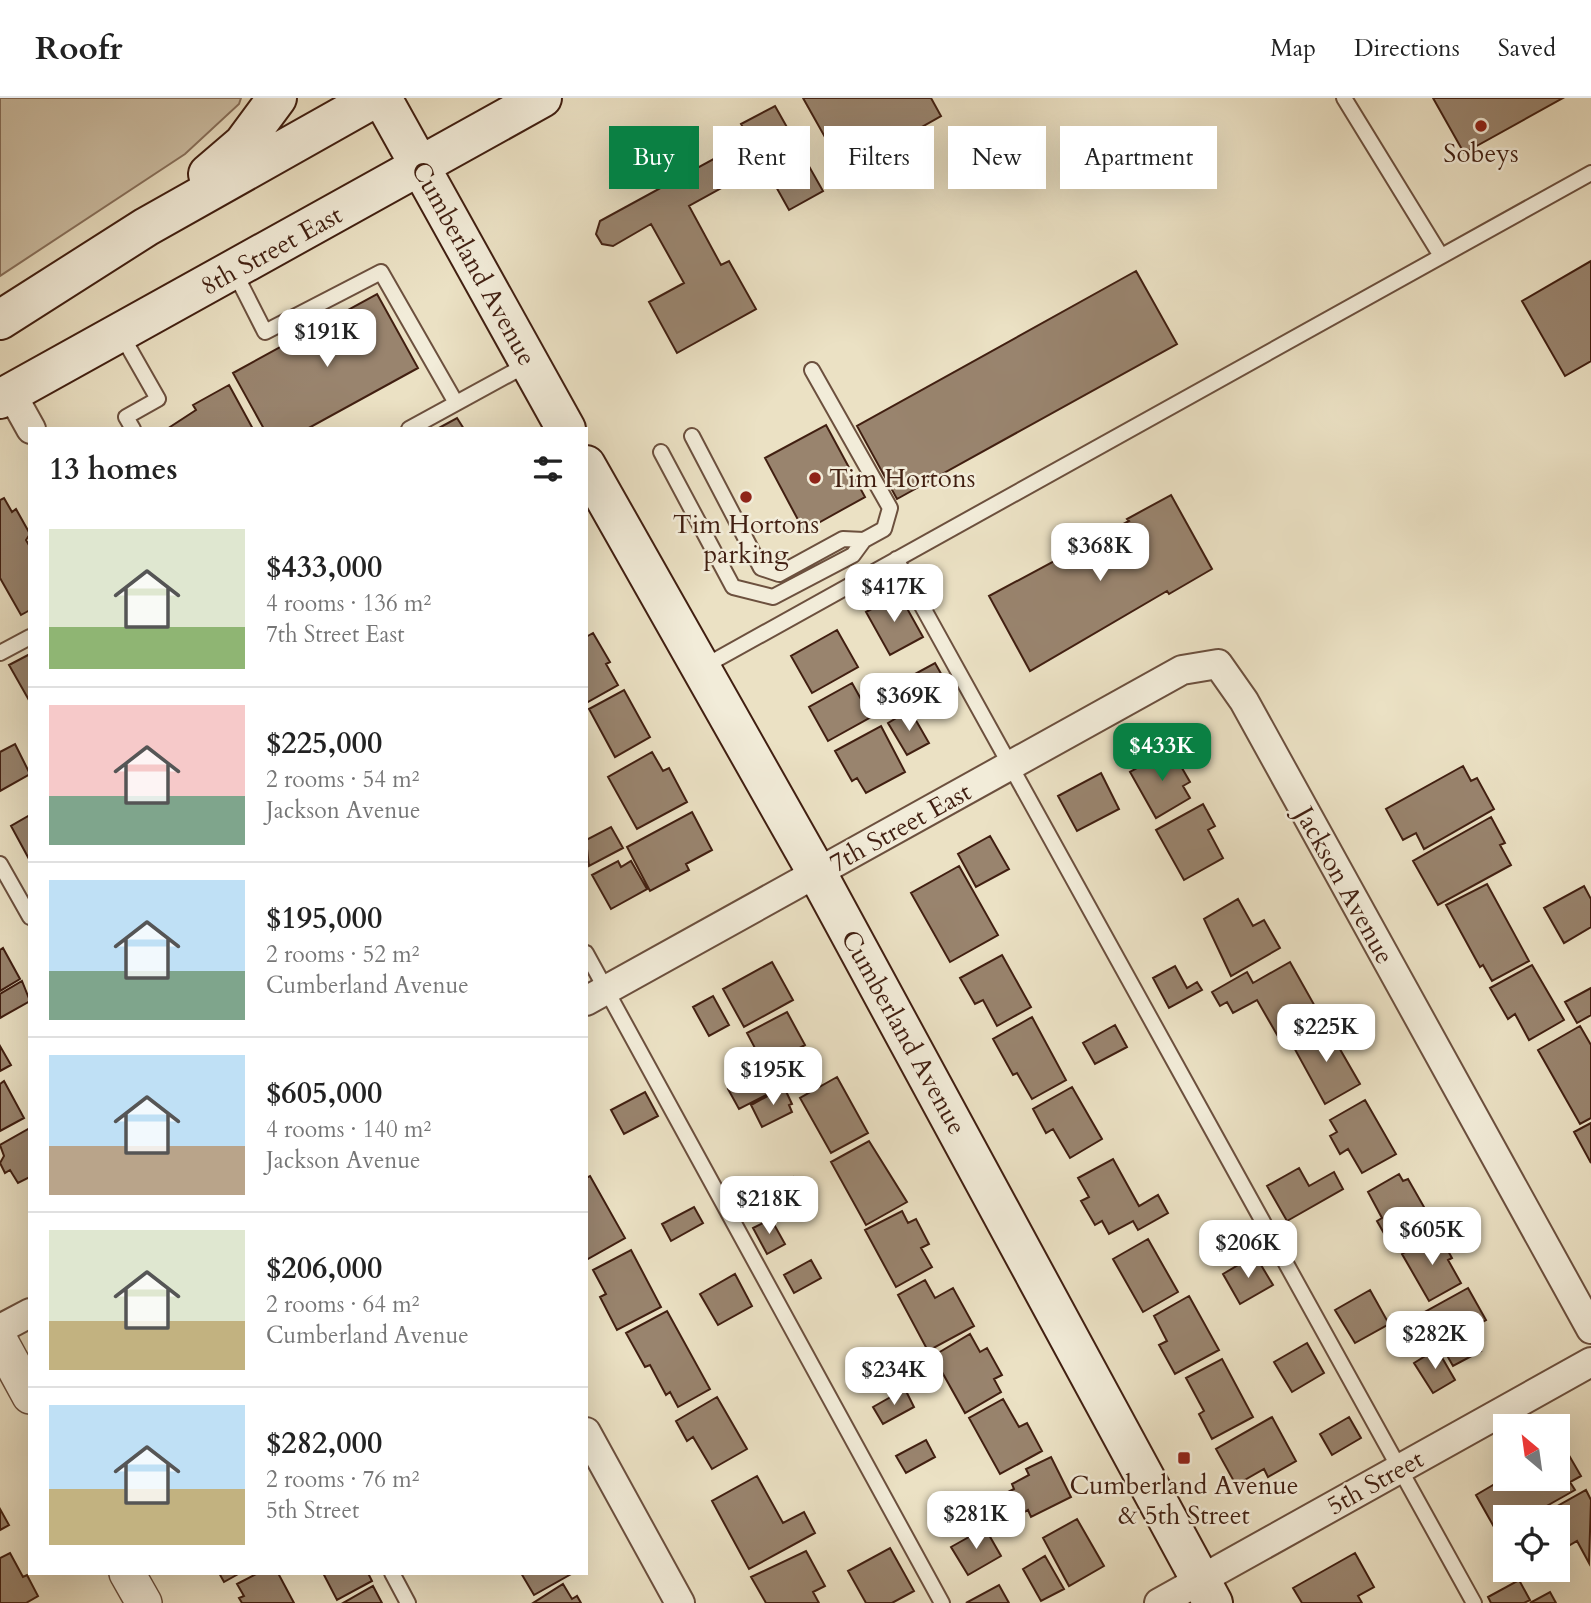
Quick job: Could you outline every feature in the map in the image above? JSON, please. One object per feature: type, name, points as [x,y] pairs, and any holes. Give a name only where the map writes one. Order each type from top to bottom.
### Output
[{"type":"main road","points":[[146,226],[243,144],[277,98]]},
{"type":"main road","points":[[0,320],[146,226],[374,98]]},
{"type":"main road","name":"Cumberland Avenue","points":[[382,98],[565,427]]},
{"type":"main road","name":"8th Street East","points":[[5,396],[542,98]]},
{"type":"main road","name":"Cumberland Avenue","points":[[588,469],[817,873],[1207,1591]]},
{"type":"street","points":[[5,396],[29,427]]},
{"type":"street","name":"7th Street East","points":[[595,996],[1182,670],[1218,664]]},
{"type":"street","name":"Jackson Avenue","points":[[1218,664],[1244,701],[1591,1329]]},
{"type":"street","points":[[0,1329],[28,1314]]},
{"type":"street","points":[[0,1341],[28,1392]]},
{"type":"street","name":"5th Street","points":[[1159,1603],[1207,1591],[1400,1468],[1591,1362]]},
{"type":"street","points":[[588,1436],[680,1603]]},
{"type":"street","points":[[128,1575],[144,1603]]},
{"type":"lane","points":[[1344,98],[1441,256]]},
{"type":"lane","points":[[701,668],[1591,173]]},
{"type":"lane","points":[[234,271],[265,332],[380,272],[456,403]]},
{"type":"lane","points":[[121,332],[158,399],[126,417],[132,427]]},
{"type":"lane","points":[[413,427],[529,363]]},
{"type":"lane","points":[[661,452],[733,587],[773,597],[853,555],[864,540],[884,530],[890,508],[812,370]]},
{"type":"lane","points":[[692,436],[761,568],[779,574],[843,538],[864,540]]},
{"type":"lane","points":[[896,559],[1474,1603]]},
{"type":"lane","points":[[0,653],[28,637]]},
{"type":"lane","points":[[0,864],[28,913]]},
{"type":"lane","points":[[588,963],[595,996],[942,1603]]},
{"type":"lane","points":[[393,1575],[408,1603]]},
{"type":"shaded area","points":[[0,98],[241,98],[239,104],[185,154],[0,276]]},
{"type":"building","points":[[803,98],[931,98],[941,116],[923,126],[824,126],[824,135]]},
{"type":"building","name":"Sobeys","points":[[1433,98],[1563,98],[1464,153]]},
{"type":"building","points":[[775,106],[786,126],[742,126],[741,124]]},
{"type":"building","points":[[713,159],[713,189],[720,189],[689,206],[721,265],[729,261],[756,309],[677,353],[649,302],[684,283],[651,224],[613,246],[602,244],[596,234],[600,221],[659,189],[699,189],[699,167]]},
{"type":"building","points":[[810,168],[823,191],[789,210],[777,189],[810,189]]},
{"type":"building","points":[[1591,261],[1591,361],[1565,376],[1522,301]]},
{"type":"building","points":[[1136,271],[1177,344],[897,499],[857,426]]},
{"type":"building","points":[[377,294],[418,368],[311,427],[263,427],[233,373]]},
{"type":"building","points":[[229,385],[252,427],[170,427],[196,410],[193,405]]},
{"type":"building","points":[[457,418],[463,427],[441,427]]},
{"type":"building","name":"Tim Hortons","points":[[826,425],[865,497],[804,531],[765,458]]},
{"type":"building","points":[[1171,495],[1212,569],[1169,594],[1167,591],[1030,671],[989,596],[1129,521],[1127,519]]},
{"type":"building","points":[[4,498],[12,512],[16,509],[28,530],[28,611],[21,615],[0,578],[0,500]]},
{"type":"building","points":[[899,594],[923,637],[890,655],[866,612]]},
{"type":"building","points":[[837,630],[858,667],[812,693],[791,656]]},
{"type":"building","points":[[593,633],[610,662],[606,664],[618,685],[588,702],[588,636]]},
{"type":"building","points":[[28,655],[28,698],[9,665]]},
{"type":"building","points":[[935,663],[948,686],[917,703],[904,680]]},
{"type":"building","points":[[852,683],[871,717],[828,741],[809,707]]},
{"type":"building","points":[[624,690],[650,737],[615,757],[589,709]]},
{"type":"building","points":[[910,710],[929,743],[907,755],[888,723]]},
{"type":"building","points":[[881,726],[905,772],[866,793],[857,778],[852,781],[835,751]]},
{"type":"building","points":[[15,744],[28,775],[0,791],[0,752]]},
{"type":"building","points":[[1171,749],[1190,782],[1183,786],[1190,798],[1156,818],[1130,772]]},
{"type":"building","points":[[652,752],[663,771],[669,768],[687,802],[637,829],[608,777]]},
{"type":"building","points":[[1463,766],[1471,781],[1477,778],[1494,809],[1424,849],[1416,833],[1403,840],[1386,809]]},
{"type":"building","points":[[1101,773],[1119,809],[1077,831],[1058,796]]},
{"type":"building","points":[[1203,804],[1215,826],[1208,830],[1223,858],[1184,880],[1156,830]]},
{"type":"building","points":[[692,812],[712,850],[686,864],[689,870],[650,891],[627,847]]},
{"type":"building","points":[[28,816],[28,857],[11,826]]},
{"type":"building","points":[[1491,817],[1505,843],[1500,845],[1511,865],[1438,905],[1413,861]]},
{"type":"building","points":[[611,827],[623,848],[589,866],[588,839]]},
{"type":"building","points":[[990,836],[1009,869],[976,887],[958,854]]},
{"type":"building","points":[[618,861],[621,867],[631,861],[647,889],[611,909],[592,875]]},
{"type":"building","points":[[959,866],[998,935],[950,962],[911,893]]},
{"type":"building","points":[[1487,884],[1529,961],[1492,981],[1483,965],[1480,967],[1446,905]]},
{"type":"building","points":[[1584,886],[1591,899],[1591,927],[1564,943],[1544,908]]},
{"type":"building","points":[[1238,899],[1253,926],[1264,920],[1280,948],[1231,976],[1204,919]]},
{"type":"building","points":[[3,948],[20,979],[0,991],[0,950]]},
{"type":"building","points":[[1002,955],[1031,1007],[997,1026],[983,1000],[975,1004],[960,978]]},
{"type":"building","points":[[772,962],[793,1000],[744,1027],[723,989]]},
{"type":"building","points":[[1290,962],[1321,1017],[1280,1040],[1257,1000],[1233,1013],[1227,1002],[1220,1006],[1212,992],[1247,972],[1253,983]]},
{"type":"building","points":[[1532,965],[1564,1020],[1529,1040],[1515,1014],[1508,1019],[1490,988]]},
{"type":"building","points":[[1175,966],[1187,988],[1197,982],[1202,990],[1169,1008],[1153,978]]},
{"type":"building","points":[[22,981],[28,1002],[0,1018],[0,994]]},
{"type":"building","points":[[1591,988],[1591,1015],[1577,1023],[1565,1002]]},
{"type":"building","points":[[713,996],[729,1025],[709,1036],[693,1007]]},
{"type":"building","points":[[787,1012],[805,1045],[765,1067],[747,1033]]},
{"type":"building","points":[[1032,1017],[1066,1080],[1032,1099],[1017,1073],[1013,1075],[993,1039]]},
{"type":"building","points":[[1115,1025],[1127,1047],[1095,1064],[1083,1043]]},
{"type":"building","points":[[1326,1025],[1360,1084],[1325,1104],[1292,1044]]},
{"type":"building","points":[[1580,1026],[1591,1045],[1591,1118],[1580,1124],[1538,1050]]},
{"type":"building","points":[[0,1046],[11,1065],[0,1071]]},
{"type":"building","points":[[766,1070],[776,1090],[739,1109],[728,1089]]},
{"type":"building","points":[[837,1077],[868,1133],[831,1153],[800,1098]]},
{"type":"building","points":[[4,1081],[24,1118],[0,1131],[0,1084]]},
{"type":"building","points":[[784,1087],[792,1104],[789,1105],[792,1112],[762,1127],[751,1105]]},
{"type":"building","points":[[1072,1087],[1102,1139],[1070,1158],[1053,1129],[1046,1133],[1033,1109]]},
{"type":"building","points":[[645,1092],[658,1116],[624,1134],[611,1110]]},
{"type":"building","points":[[1365,1100],[1396,1154],[1362,1173],[1348,1149],[1340,1154],[1330,1136],[1337,1132],[1330,1120]]},
{"type":"building","points":[[1591,1123],[1591,1163],[1574,1132]]},
{"type":"building","points":[[28,1129],[28,1178],[18,1183],[10,1170],[5,1173],[0,1163],[4,1156],[0,1145]]},
{"type":"building","points":[[869,1141],[907,1202],[866,1225],[831,1162]]},
{"type":"building","points":[[1113,1159],[1139,1206],[1158,1195],[1168,1213],[1138,1230],[1133,1221],[1109,1234],[1102,1221],[1095,1225],[1081,1201],[1089,1197],[1078,1178]]},
{"type":"building","points":[[1299,1168],[1309,1186],[1334,1172],[1343,1189],[1287,1221],[1267,1186]]},
{"type":"building","points":[[1399,1174],[1403,1181],[1408,1179],[1432,1221],[1390,1244],[1377,1221],[1382,1218],[1368,1192]]},
{"type":"building","points":[[590,1176],[625,1238],[588,1259]]},
{"type":"building","points":[[793,1177],[803,1196],[772,1213],[762,1194]]},
{"type":"building","points":[[694,1207],[703,1223],[671,1241],[662,1224]]},
{"type":"building","points":[[902,1211],[908,1223],[916,1219],[929,1244],[921,1248],[932,1267],[896,1287],[865,1230]]},
{"type":"building","points":[[771,1219],[785,1244],[767,1254],[753,1228]]},
{"type":"building","points":[[1438,1233],[1452,1258],[1448,1260],[1461,1283],[1429,1301],[1402,1254]]},
{"type":"building","points":[[1148,1239],[1178,1292],[1143,1312],[1113,1259]]},
{"type":"building","points":[[631,1250],[661,1307],[617,1330],[600,1297],[606,1294],[593,1270]]},
{"type":"building","points":[[1255,1255],[1273,1285],[1240,1304],[1223,1274]]},
{"type":"building","points":[[811,1260],[821,1278],[794,1293],[784,1275]]},
{"type":"building","points":[[735,1274],[752,1306],[718,1325],[700,1294]]},
{"type":"building","points":[[925,1280],[935,1298],[953,1288],[974,1326],[928,1351],[898,1295]]},
{"type":"building","points":[[1468,1288],[1486,1320],[1469,1329],[1481,1351],[1453,1366],[1423,1313]]},
{"type":"building","points":[[1370,1290],[1389,1324],[1355,1343],[1335,1310]]},
{"type":"building","points":[[1189,1296],[1219,1350],[1175,1374],[1159,1345],[1167,1341],[1154,1316]]},
{"type":"building","points":[[667,1311],[710,1389],[678,1407],[670,1392],[666,1395],[650,1365],[645,1367],[626,1333]]},
{"type":"building","points":[[970,1334],[980,1352],[987,1348],[1002,1375],[994,1379],[1001,1392],[965,1413],[933,1356]]},
{"type":"building","points":[[1307,1343],[1324,1373],[1292,1392],[1274,1362]]},
{"type":"building","points":[[1437,1349],[1455,1380],[1433,1393],[1414,1363]]},
{"type":"building","points":[[1222,1359],[1253,1417],[1212,1439],[1199,1414],[1204,1411],[1186,1378]]},
{"type":"building","points":[[905,1389],[914,1407],[883,1424],[873,1407]]},
{"type":"building","points":[[717,1397],[747,1449],[712,1469],[693,1437],[687,1441],[676,1421]]},
{"type":"building","points":[[1003,1399],[1019,1427],[1027,1423],[1042,1451],[1000,1474],[969,1418]]},
{"type":"building","points":[[1272,1417],[1296,1461],[1268,1477],[1264,1469],[1236,1485],[1216,1449]]},
{"type":"building","points":[[1349,1417],[1361,1438],[1332,1455],[1320,1434]]},
{"type":"building","points":[[926,1440],[935,1457],[906,1473],[896,1456]]},
{"type":"building","points":[[1051,1457],[1071,1497],[1031,1517],[1028,1510],[1019,1515],[1008,1492],[1014,1489],[1012,1484],[1029,1475],[1026,1469]]},
{"type":"building","points":[[1570,1457],[1581,1476],[1570,1482]]},
{"type":"building","points":[[757,1476],[783,1523],[804,1512],[815,1533],[749,1569],[712,1501]]},
{"type":"building","points":[[1570,1482],[1575,1490],[1548,1505],[1493,1505],[1493,1525],[1476,1495],[1493,1485],[1493,1491],[1570,1491]]},
{"type":"building","points":[[1586,1490],[1591,1500],[1589,1563],[1577,1541],[1570,1545],[1570,1505],[1559,1505]]},
{"type":"building","points":[[0,1509],[9,1525],[0,1530]]},
{"type":"building","points":[[1077,1519],[1104,1566],[1069,1586],[1043,1538]]},
{"type":"building","points":[[985,1528],[1001,1556],[968,1575],[951,1547]]},
{"type":"building","points":[[890,1548],[914,1591],[892,1603],[866,1603],[848,1571]]},
{"type":"building","points":[[806,1551],[825,1586],[813,1592],[819,1603],[766,1603],[751,1577]]},
{"type":"building","points":[[10,1553],[23,1577],[27,1575],[38,1596],[26,1603],[0,1603],[0,1558]]},
{"type":"building","points":[[1355,1553],[1374,1587],[1358,1596],[1362,1603],[1302,1603],[1293,1588]]},
{"type":"building","points":[[1045,1556],[1064,1589],[1041,1601],[1023,1569]]},
{"type":"building","points":[[220,1575],[236,1575],[224,1582]]},
{"type":"building","points":[[254,1575],[279,1575],[294,1603],[242,1603],[239,1598],[244,1596],[237,1584]]},
{"type":"building","points":[[324,1575],[369,1575],[372,1581],[337,1600]]},
{"type":"building","points":[[522,1575],[569,1575],[534,1595]]},
{"type":"building","points":[[1520,1582],[1530,1600],[1524,1603],[1491,1603],[1488,1597]]},
{"type":"building","points":[[563,1584],[572,1599],[577,1596],[581,1603],[533,1603]]},
{"type":"building","points":[[999,1585],[1009,1603],[966,1603]]},
{"type":"building","points":[[373,1586],[382,1603],[343,1603]]},
{"type":"building","points":[[1550,1592],[1556,1603],[1530,1603]]},
{"type":"place","name":"Sobeys","points":[[1481,126]]},
{"type":"place","name":"Tim Hortons","points":[[815,478]]},
{"type":"place","name":"Tim Hortons parking","points":[[746,497]]},
{"type":"place","name":"Cumberland Avenue & 5th Street","points":[[1184,1458]]}]
